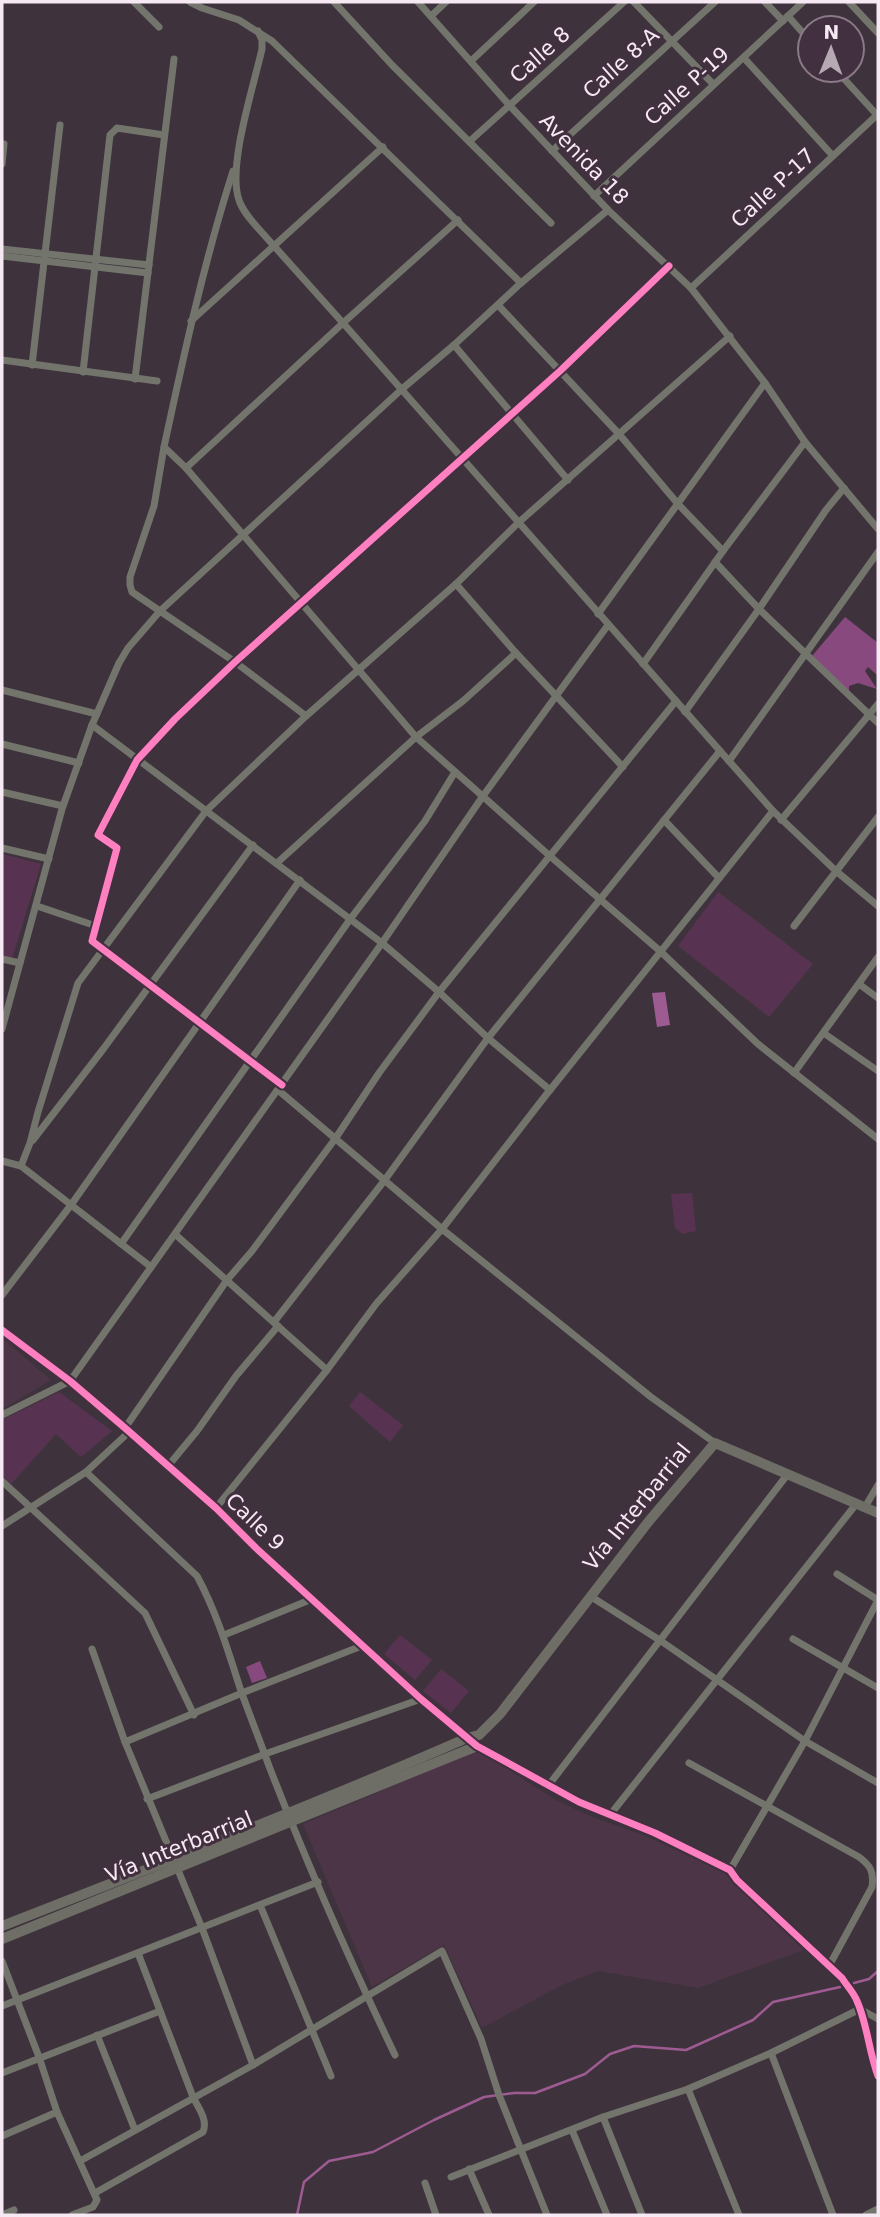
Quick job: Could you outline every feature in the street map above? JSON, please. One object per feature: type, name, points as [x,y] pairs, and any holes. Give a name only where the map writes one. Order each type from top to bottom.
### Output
[{"type":"main road","name":"Calle 9","points":[[2,1330],[70,1381],[127,1430],[216,1508],[421,1699],[477,1746]]},
{"type":"main road","name":"Vía Interbarrial","points":[[391,1776],[467,1738],[479,1735],[500,1714],[649,1521],[715,1443],[878,1513]]},
{"type":"main road","points":[[477,1746],[479,1735]]},
{"type":"main road","name":"Vía Interbarrial","points":[[2,1926],[89,1898],[391,1776],[477,1746]]},
{"type":"main road","name":"Vía Interbarrial","points":[[2,1939],[89,1898]]},
{"type":"street","points":[[134,2],[159,27]]},
{"type":"street","points":[[190,2],[239,20],[287,54],[520,283]]},
{"type":"street","points":[[334,2],[392,65],[551,223]]},
{"type":"street","name":"Avenida 18","points":[[418,2],[510,106],[608,210],[691,288],[765,383],[805,442],[878,529]]},
{"type":"street","points":[[431,16],[446,2]]},
{"type":"street","points":[[471,61],[534,2]]},
{"type":"street","name":"Calle 8","points":[[470,141],[624,2]]},
{"type":"street","points":[[634,2],[713,84]]},
{"type":"street","name":"Calle 8-A","points":[[552,151],[715,2]]},
{"type":"street","points":[[765,2],[796,28]]},
{"type":"street","name":"Calle P-19","points":[[594,195],[803,2]]},
{"type":"street","points":[[849,2],[878,33]]},
{"type":"street","points":[[258,31],[262,48],[236,160],[191,321],[154,506],[130,585],[137,597],[235,662],[306,716]]},
{"type":"street","points":[[744,58],[833,156]]},
{"type":"street","points":[[135,379],[174,59]]},
{"type":"street","points":[[849,84],[878,115]]},
{"type":"street","name":"Calle P-17","points":[[691,288],[878,115]]},
{"type":"street","points":[[32,365],[60,125]]},
{"type":"street","points":[[83,372],[110,135],[117,128],[164,135]]},
{"type":"street","points":[[2,164],[4,144]]},
{"type":"street","points":[[191,321],[383,147]]},
{"type":"street","points":[[236,160],[236,189],[239,201],[257,227],[781,820],[878,906]]},
{"type":"street","points":[[2,1029],[3,1017],[37,906],[63,806],[92,725],[124,655],[160,611],[520,283],[608,210]]},
{"type":"street","points":[[187,468],[458,220]]},
{"type":"street","points":[[2,249],[96,258],[148,269]]},
{"type":"street","points":[[2,256],[95,268],[148,269]]},
{"type":"street","points":[[670,266],[560,371],[235,662],[175,719],[137,760],[98,835],[117,848],[92,941],[251,1061],[335,1139],[442,1229],[651,1397],[715,1443]]},
{"type":"street","points":[[498,304],[723,551]]},
{"type":"street","points":[[21,1166],[78,983],[206,811],[306,716],[456,584],[518,523],[730,336]]},
{"type":"street","points":[[454,345],[568,480]]},
{"type":"street","points":[[2,360],[158,382]]},
{"type":"street","points":[[598,614],[765,383]]},
{"type":"street","points":[[643,664],[805,442]]},
{"type":"street","points":[[164,447],[187,468],[416,737],[660,951],[730,1019],[878,1139]]},
{"type":"street","points":[[685,712],[844,488]]},
{"type":"street","points":[[729,761],[878,552]]},
{"type":"street","points":[[715,562],[759,609],[878,723]]},
{"type":"street","points":[[456,584],[516,653],[623,766]]},
{"type":"street","points":[[2,1415],[70,1381],[176,1235],[483,796],[608,625]]},
{"type":"street","points":[[277,863],[416,737],[463,701],[516,653]]},
{"type":"street","points":[[2,690],[97,714]]},
{"type":"street","points":[[2,1526],[86,1472],[127,1430],[227,1279],[252,1251],[335,1139],[379,1073],[439,992],[676,701]]},
{"type":"street","points":[[781,820],[878,704]]},
{"type":"street","points":[[92,725],[351,918],[550,1090]]},
{"type":"street","points":[[2,744],[79,762]]},
{"type":"street","points":[[168,1466],[185,1448],[488,1038],[720,751]]},
{"type":"street","points":[[121,1244],[351,918],[425,821],[455,772]]},
{"type":"street","points":[[2,792],[63,806]]},
{"type":"street","points":[[216,1508],[327,1370],[376,1304],[442,1229],[773,811]]},
{"type":"street","points":[[794,926],[878,817]]},
{"type":"street","points":[[664,820],[719,878]]},
{"type":"street","points":[[30,1143],[104,1048],[253,845]]},
{"type":"street","points":[[2,848],[49,859]]},
{"type":"street","points":[[2,1295],[71,1205],[300,880]]},
{"type":"street","points":[[37,906],[96,926]]},
{"type":"street","points":[[794,1073],[825,1034],[878,957]]},
{"type":"street","points":[[2,959],[20,963]]},
{"type":"street","points":[[859,984],[878,998]]},
{"type":"street","points":[[825,1034],[878,1071]]},
{"type":"street","points":[[2,1161],[21,1166],[151,1267]]},
{"type":"street","points":[[176,1235],[327,1370]]},
{"type":"street","points":[[86,1472],[197,1576],[224,1635],[242,1693],[290,1818],[395,2055]]},
{"type":"street","points":[[548,1786],[787,1475]]},
{"type":"street","points":[[2,1481],[145,1614],[194,1714]]},
{"type":"street","points":[[610,1815],[878,1485]]},
{"type":"street","points":[[730,1870],[805,1741],[878,1600],[837,1574]]},
{"type":"street","points":[[590,1596],[661,1641],[805,1741],[878,1783]]},
{"type":"street","points":[[224,1635],[312,1598]]},
{"type":"street","points":[[793,1639],[878,1688]]},
{"type":"street","points":[[125,1742],[364,1645]]},
{"type":"street","points":[[92,1649],[125,1742],[202,1928],[253,2065]]},
{"type":"street","points":[[148,1799],[421,1699]]},
{"type":"street","points":[[477,1746],[548,1786],[730,1870],[737,1880],[852,1991],[878,2071]]},
{"type":"street","points":[[689,1763],[869,1864],[872,1870],[872,1887],[829,1966]]},
{"type":"street","points":[[2,2006],[318,1882]]},
{"type":"street","points":[[260,1905],[331,2076]]},
{"type":"street","points":[[80,2161],[253,2065],[442,1951],[481,2039],[499,2095],[547,2215]]},
{"type":"street","points":[[95,2193],[203,2132],[206,2126],[138,1953]]},
{"type":"street","points":[[2,1961],[40,2057],[57,2112],[95,2193],[96,2204],[72,2215]]},
{"type":"street","points":[[860,2009],[878,2019]]},
{"type":"street","points":[[451,2177],[603,2117],[688,2089],[772,2053],[860,2009]]},
{"type":"street","points":[[2,2073],[160,2011]]},
{"type":"street","points":[[97,2035],[135,2130]]},
{"type":"street","points":[[772,2053],[834,2215]]},
{"type":"street","points":[[688,2089],[739,2215]]},
{"type":"street","points":[[2,2136],[57,2112]]},
{"type":"street","points":[[603,2117],[642,2215]]},
{"type":"street","points":[[572,2130],[607,2215]]},
{"type":"street","points":[[469,2169],[489,2215]]},
{"type":"street","points":[[425,2183],[436,2215]]},
{"type":"street","points":[[866,2215],[878,2209]]},
{"type":"street","points":[[2,2215],[14,2210]]},
{"type":"shaded area","points":[[845,617],[878,643],[878,676],[868,667],[865,671],[877,689],[858,683],[849,686],[849,692],[812,656]]},
{"type":"shaded area","points":[[2,854],[41,864],[12,959],[2,956]]},
{"type":"shaded area","points":[[718,892],[813,964],[769,1017],[678,946]]},
{"type":"shaded area","points":[[665,992],[670,1025],[657,1027],[652,993]]},
{"type":"shaded area","points":[[692,1193],[696,1231],[683,1234],[675,1228],[671,1194]]},
{"type":"shaded area","points":[[2,1338],[51,1380],[2,1409]]},
{"type":"shaded area","points":[[59,1392],[112,1431],[81,1457],[56,1434],[11,1484],[2,1475],[2,1420]]},
{"type":"shaded area","points":[[360,1392],[403,1425],[390,1442],[349,1406]]},
{"type":"shaded area","points":[[400,1635],[432,1660],[415,1680],[384,1654]]},
{"type":"shaded area","points":[[260,1661],[267,1678],[252,1683],[246,1667]]},
{"type":"shaded area","points":[[441,1669],[469,1691],[451,1713],[423,1691]]},
{"type":"shaded area","points":[[473,1752],[484,1754],[556,1800],[592,1817],[643,1835],[728,1874],[804,1950],[698,1988],[598,1971],[562,1985],[482,2028],[444,1945],[372,1987],[303,1824]]},
{"type":"waterway","points":[[854,1983],[869,1979],[878,1971]]},
{"type":"waterway","points":[[297,2215],[304,2182],[329,2161],[373,2152],[484,2097],[535,2093],[585,2074],[610,2054],[634,2046],[686,2050],[753,2020],[773,2002],[840,1987]]},
{"type":"cycle path","points":[[282,1085],[92,941],[117,848],[98,835],[137,760],[175,719],[560,371],[669,266]]},
{"type":"cycle path","points":[[2,1330],[70,1381],[125,1428],[216,1508],[421,1699],[477,1746],[579,1802],[655,1833],[730,1870],[737,1880],[842,1978],[854,1995],[860,2010],[878,2076]]}]
